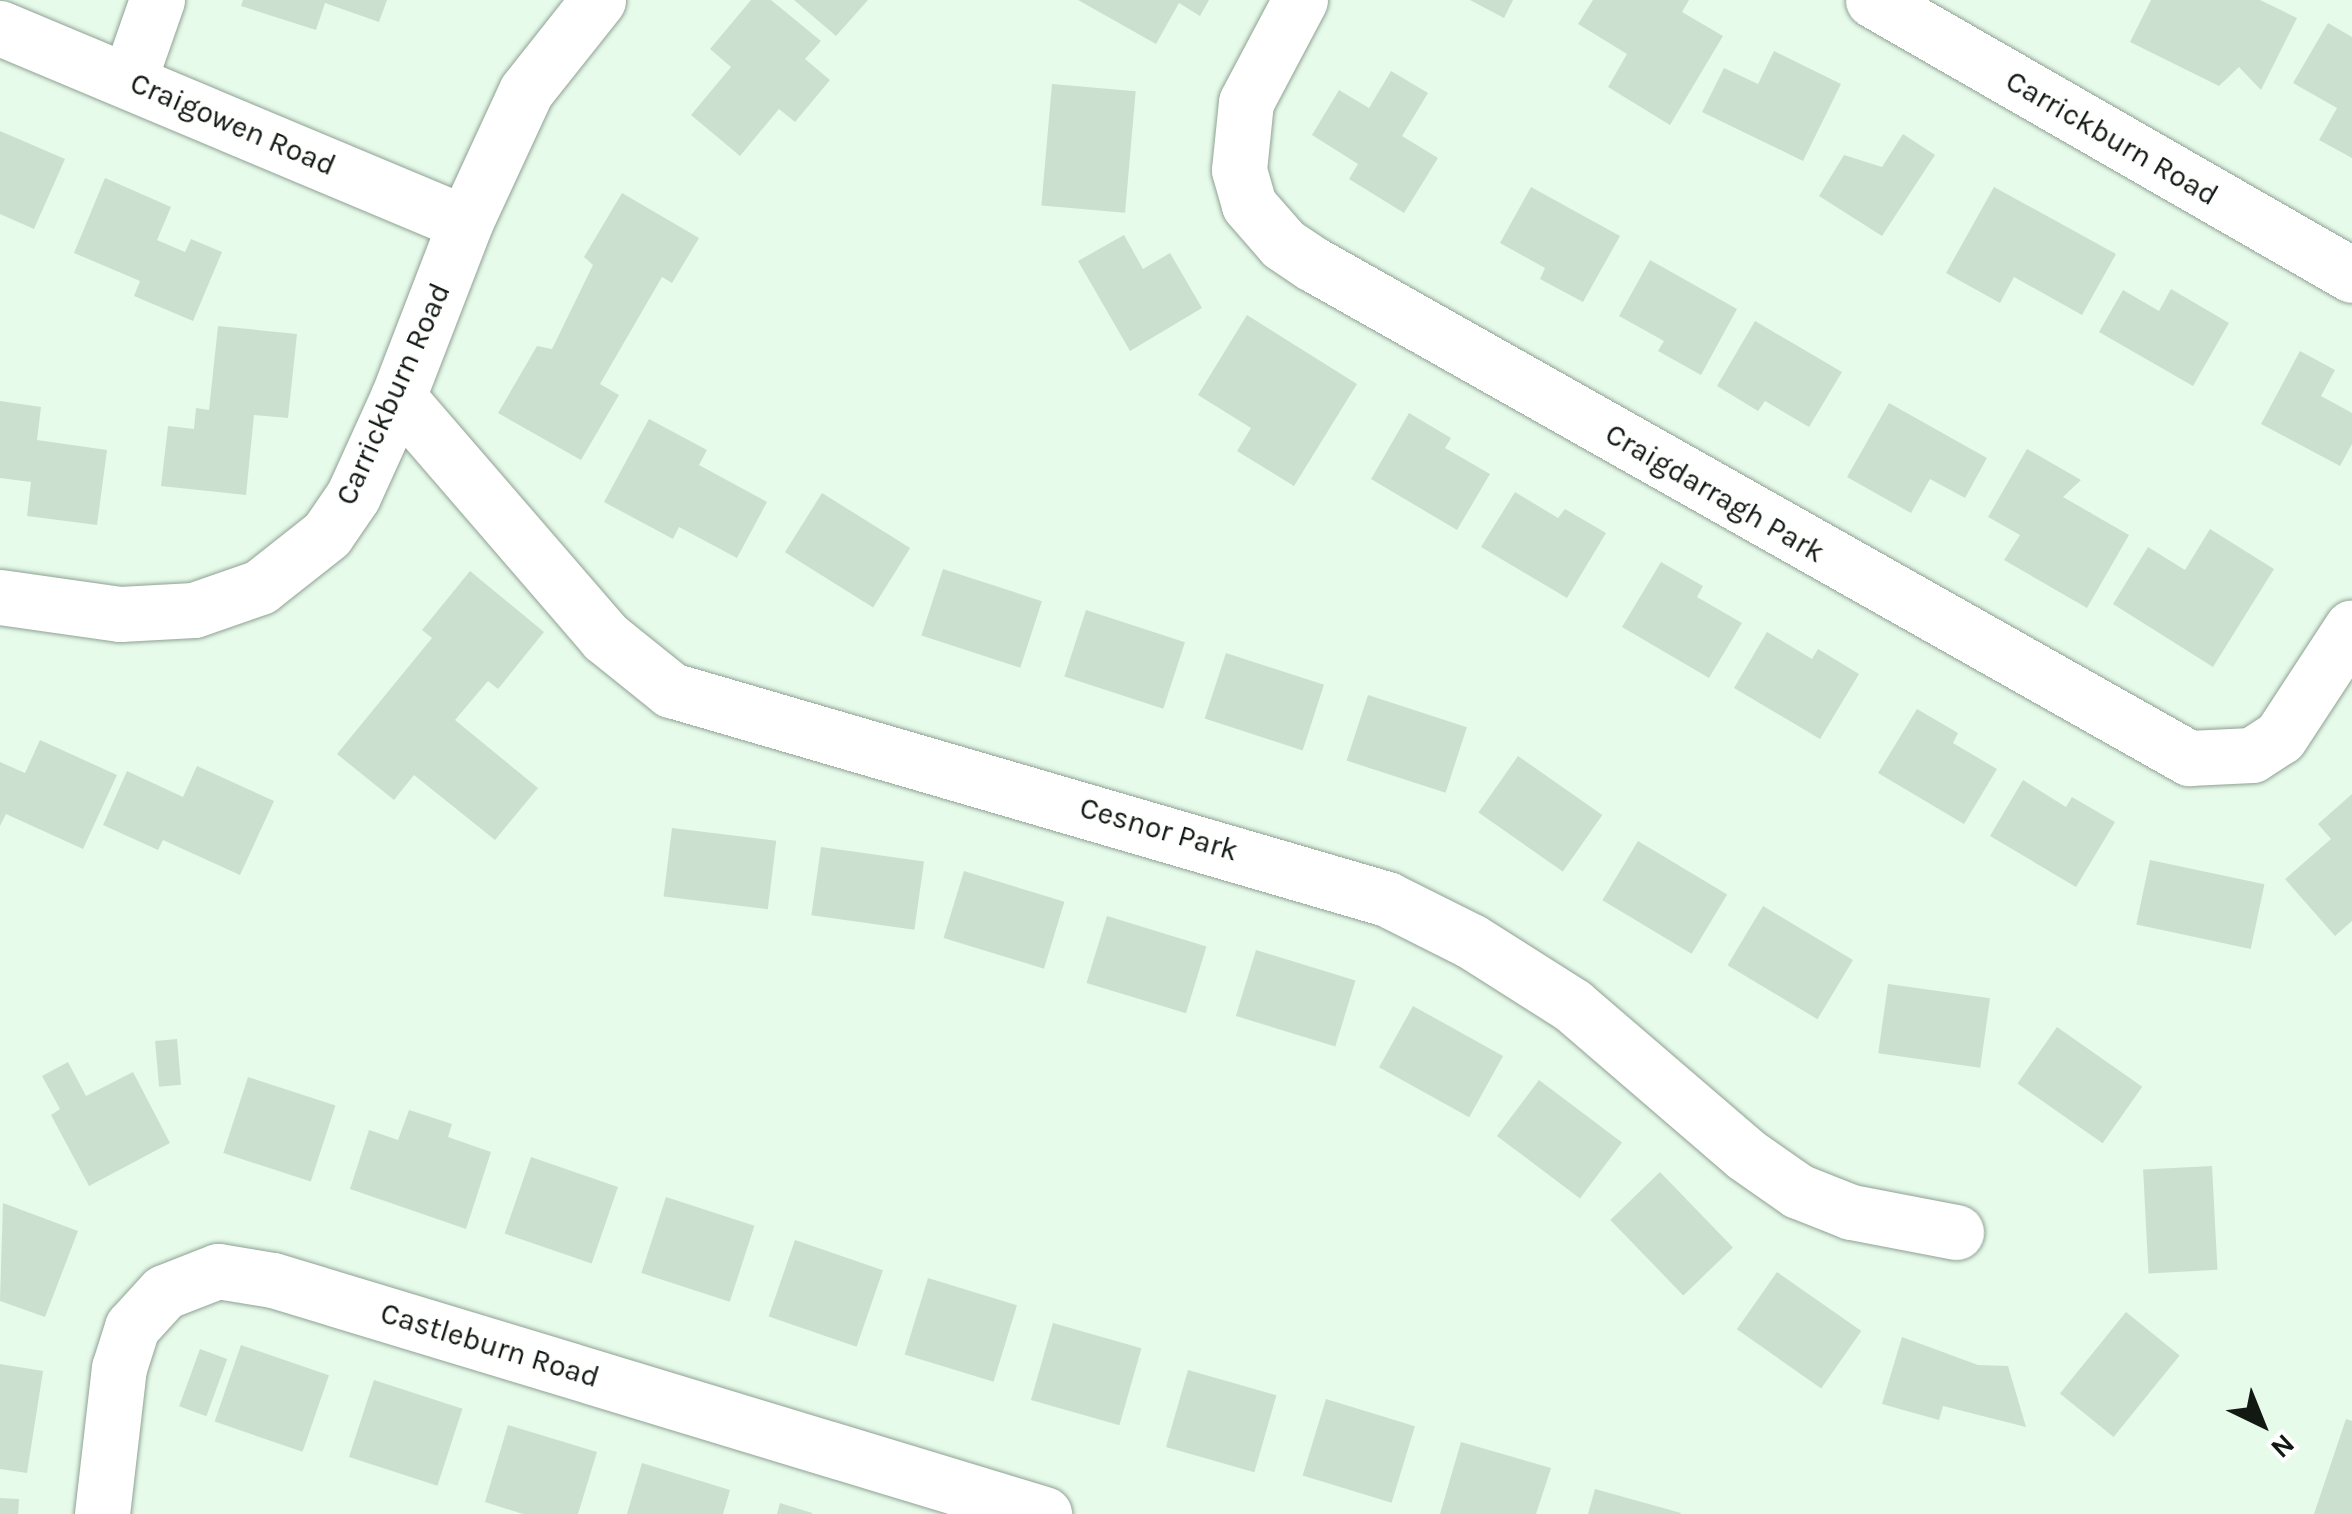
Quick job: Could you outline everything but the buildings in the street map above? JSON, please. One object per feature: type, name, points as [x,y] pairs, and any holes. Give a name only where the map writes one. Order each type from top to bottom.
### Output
[{"type":"street","points":[[128,80],[158,0]]},
{"type":"street","name":"Carrickburn Road","points":[[0,598],[150,616],[194,610],[260,586],[328,534],[353,496],[398,397],[465,223],[526,91],[598,0]]},
{"type":"street","name":"Craigdarragh Park","points":[[1300,0],[1246,102],[1238,170],[1249,205],[1283,244],[1313,264],[2189,758],[2252,755],[2280,736],[2352,627]]},
{"type":"street","name":"Carrickburn Road","points":[[1873,0],[2352,275]]},
{"type":"street","name":"Craigowen Road","points":[[0,28],[465,223]]},
{"type":"street","name":"Cesnor Park","points":[[398,397],[604,637],[671,690],[1387,899],[1471,941],[1572,1005],[1745,1154],[1798,1191],[1851,1212],[1956,1232]]},
{"type":"street","name":"Castleburn Road","points":[[102,1514],[129,1334],[164,1292],[218,1271],[273,1280],[1042,1514]]}]
